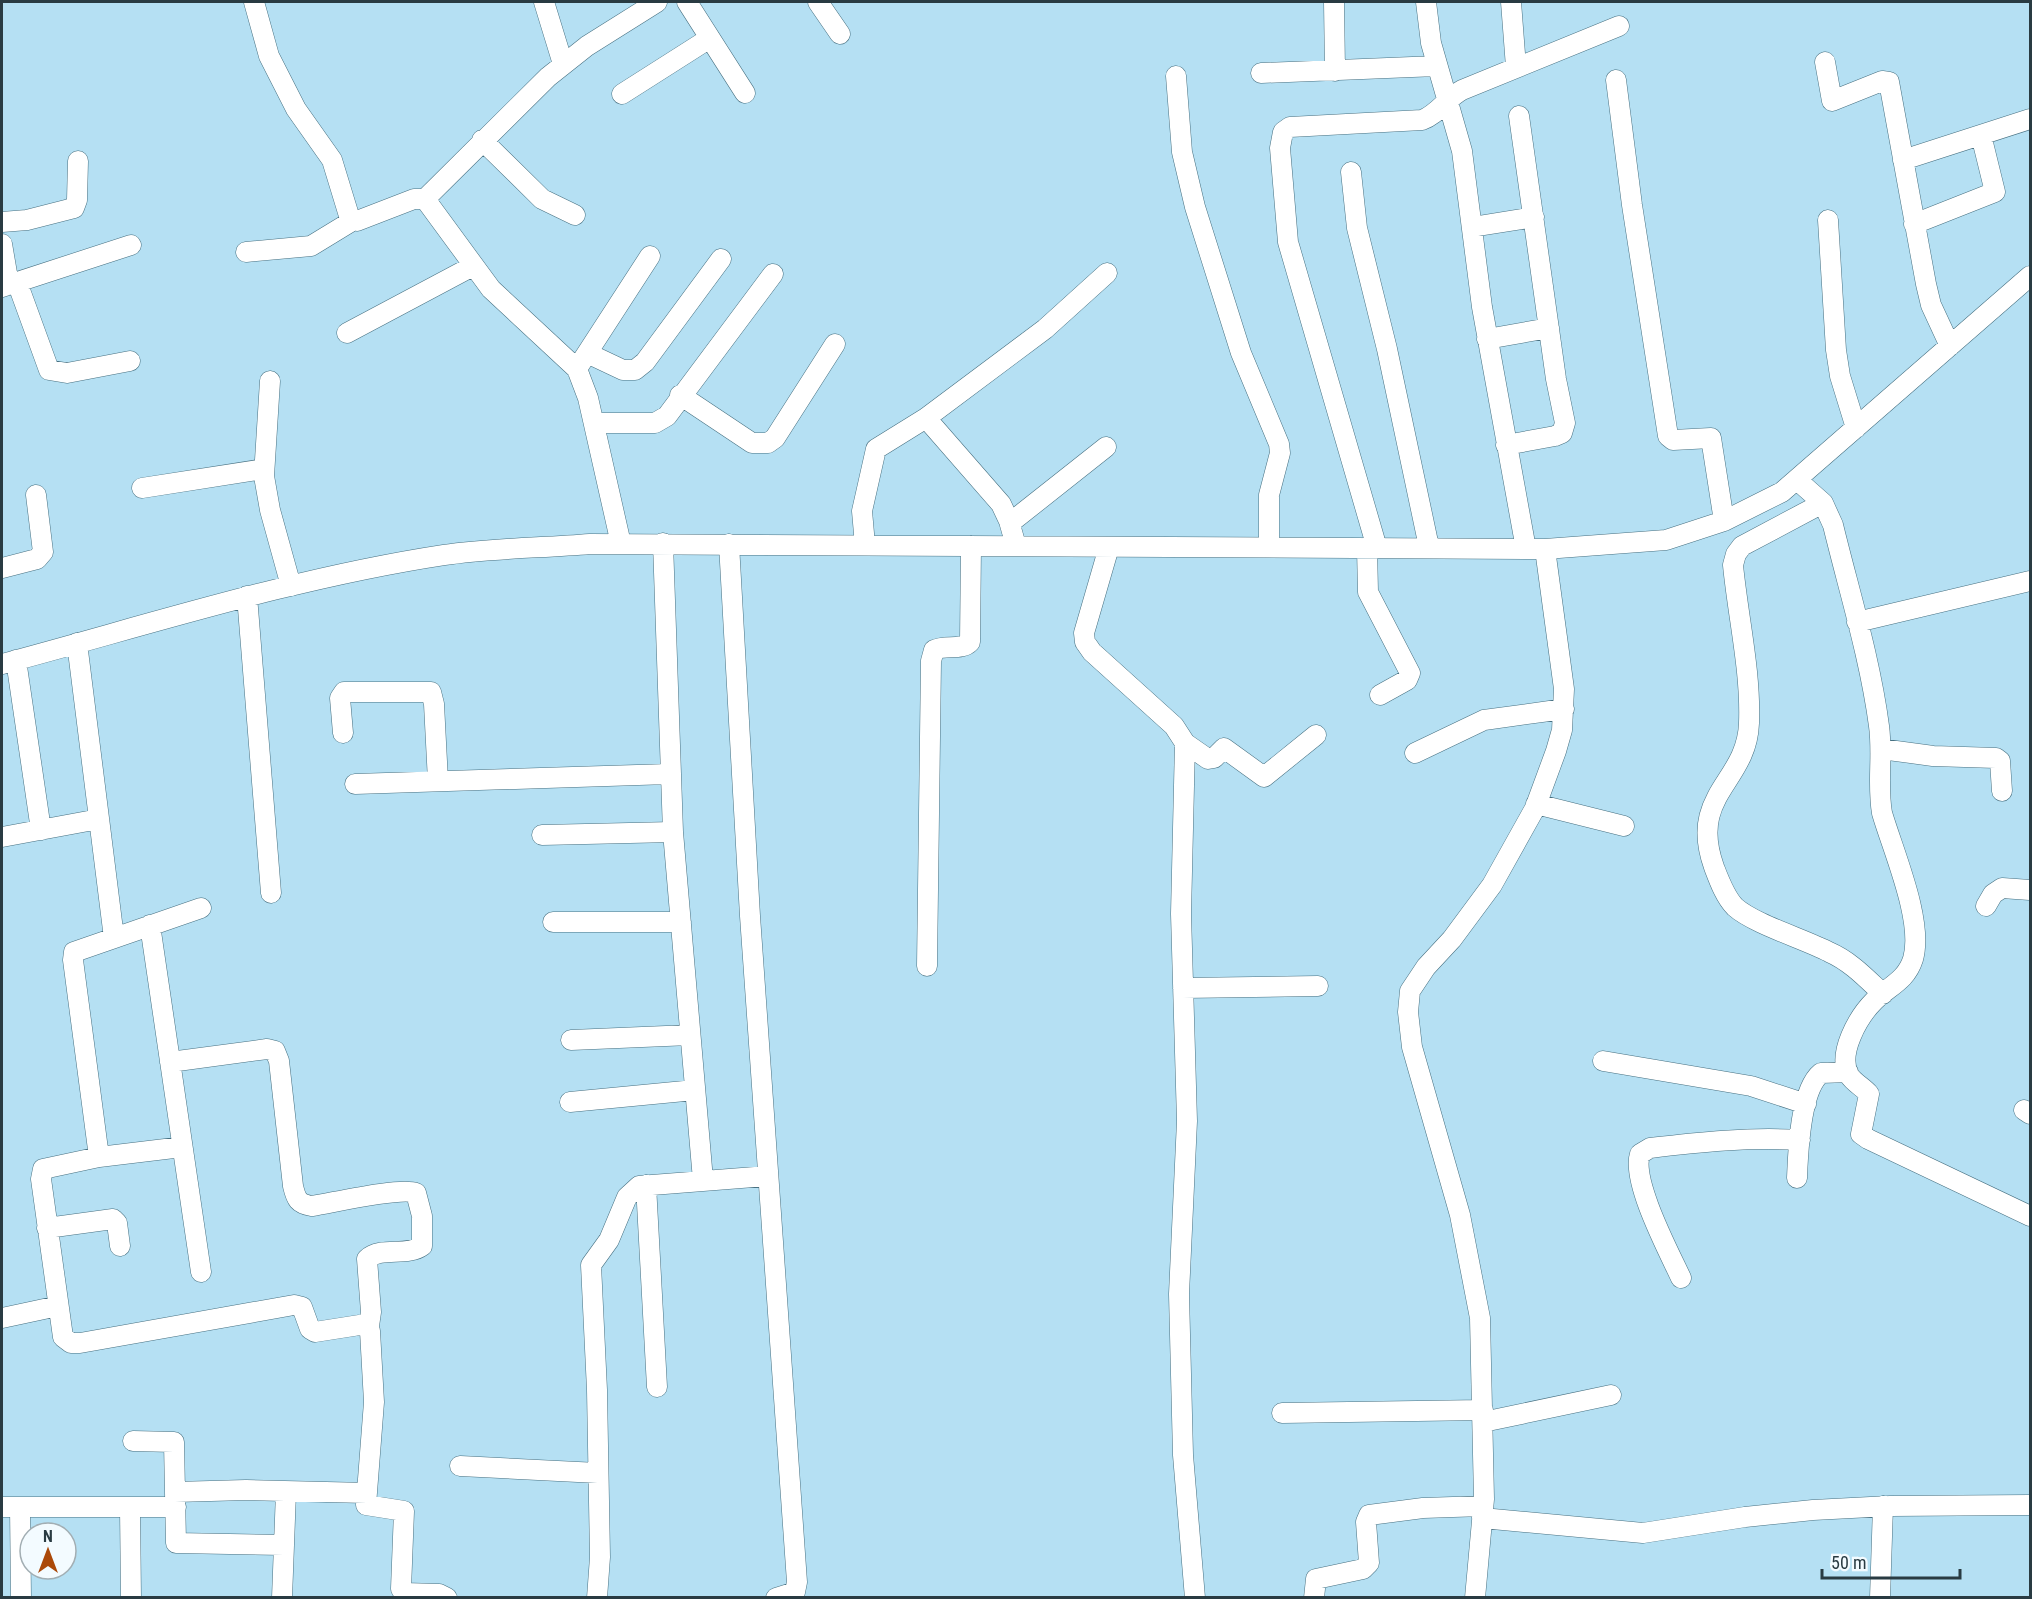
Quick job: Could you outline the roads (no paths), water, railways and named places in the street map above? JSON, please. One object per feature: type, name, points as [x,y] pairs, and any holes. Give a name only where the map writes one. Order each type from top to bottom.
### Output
[{"type":"street","points":[[254,2],[268,56],[296,109],[332,160],[347,213],[352,221]]},
{"type":"street","points":[[543,2],[563,64]]},
{"type":"street","points":[[246,252],[311,246],[352,221],[414,199],[425,199],[532,90],[563,64],[657,2]]},
{"type":"street","points":[[687,2],[745,93]]},
{"type":"street","points":[[818,2],[840,34]]},
{"type":"street","points":[[1334,2],[1335,70]]},
{"type":"street","points":[[1425,2],[1437,66],[1458,134],[1487,339],[1506,445],[1541,555],[1564,709],[1563,730],[1536,804],[1492,885],[1452,939],[1426,967],[1410,991],[1408,1012],[1412,1047],[1460,1215],[1480,1318],[1483,1416],[1482,1512],[1475,1598]]},
{"type":"street","points":[[1511,2],[1516,68]]},
{"type":"street","points":[[1380,695],[1407,680],[1410,673],[1368,592],[1369,557],[1288,242],[1280,138],[1283,132],[1290,128],[1422,120],[1433,115],[1448,102],[1516,68],[1619,27]]},
{"type":"street","points":[[622,94],[710,38]]},
{"type":"street","points":[[1825,62],[1832,101],[1879,82],[1888,82],[1914,224],[1932,305],[1950,346]]},
{"type":"street","points":[[1261,73],[1437,66]]},
{"type":"street","points":[[1176,76],[1180,139],[1194,207],[1241,353],[1279,444],[1280,453],[1269,495],[1269,548]]},
{"type":"street","points":[[1616,80],[1632,205],[1668,436],[1673,440],[1711,438],[1724,520]]},
{"type":"street","points":[[1506,445],[1555,436],[1564,429],[1519,116]]},
{"type":"street","points":[[1903,160],[2031,119]]},
{"type":"street","points":[[1914,224],[1995,192],[1981,135]]},
{"type":"street","points":[[482,140],[542,199],[575,215]]},
{"type":"street","points":[[2,222],[27,220],[74,208],[77,200],[78,161]]},
{"type":"street","points":[[1351,172],[1357,228],[1387,349],[1429,547]]},
{"type":"street","points":[[425,199],[491,289],[582,361],[623,370],[635,370],[645,362],[721,259]]},
{"type":"street","points":[[1472,228],[1534,217]]},
{"type":"street","points":[[1828,220],[1836,350],[1840,376],[1856,428]]},
{"type":"street","points":[[2,244],[9,285],[47,366],[52,372],[67,373],[130,362]]},
{"type":"street","points":[[9,285],[131,245]]},
{"type":"street","points":[[621,543],[585,389],[582,361],[650,256]]},
{"type":"street","points":[[347,333],[473,266]]},
{"type":"street","points":[[865,545],[861,516],[870,485],[874,453],[879,446],[926,418],[1045,329],[1107,273]]},
{"type":"street","points":[[594,423],[655,423],[667,416],[680,395],[773,274]]},
{"type":"street","points":[[1883,994],[1862,974],[1832,953],[1734,906],[1718,877],[1707,839],[1708,819],[1714,802],[1744,750],[1749,723],[1735,584],[1736,554],[1742,546],[1810,491],[1856,428],[2031,276]]},
{"type":"street","points":[[1487,339],[1549,328]]},
{"type":"street","points":[[680,395],[752,442],[768,443],[775,438],[835,344]]},
{"type":"street","points":[[270,381],[264,470],[270,510],[291,586]]},
{"type":"street","points":[[926,418],[1001,504],[1010,523],[1016,546]]},
{"type":"street","points":[[1010,523],[1106,447]]},
{"type":"street","points":[[142,488],[264,470]]},
{"type":"street","points":[[41,830],[10,668],[78,656],[248,606],[291,586],[446,555],[590,543],[621,543],[664,558],[730,559],[865,545],[971,558],[1016,546],[1106,558],[1269,548],[1369,557],[1429,547],[1541,555],[1666,540],[1724,520],[1782,492],[1810,491]]},
{"type":"street","points":[[1810,491],[1833,525],[1857,621],[1877,710],[1881,749],[1880,800],[1910,909],[1915,942],[1913,958],[1905,977],[1867,1010],[1855,1030],[1846,1054],[1848,1072],[1869,1094],[1861,1129],[1863,1136],[2031,1216]]},
{"type":"street","points":[[2,568],[37,558],[43,552],[36,495]]},
{"type":"street","points":[[664,558],[669,774],[703,1180]]},
{"type":"street","points":[[927,966],[931,661],[934,650],[940,647],[964,647],[970,642],[971,558]]},
{"type":"street","points":[[1106,558],[1086,623],[1085,642],[1092,652],[1174,726],[1185,743],[1208,759],[1214,758],[1224,748],[1264,777],[1316,735]]},
{"type":"street","points":[[730,559],[768,1176],[797,1582],[795,1592],[776,1598]]},
{"type":"street","points":[[1857,621],[2031,581]]},
{"type":"street","points":[[248,606],[271,894]]},
{"type":"street","points":[[78,656],[114,938]]},
{"type":"street","points":[[343,733],[340,698],[344,692],[431,692],[434,704],[438,781]]},
{"type":"street","points":[[1414,753],[1484,720],[1564,709]]},
{"type":"street","points":[[1185,743],[1180,914],[1187,1121],[1179,1306],[1183,1455],[1195,1598]]},
{"type":"street","points":[[1881,749],[1932,756],[1996,758],[2000,761],[2002,791]]},
{"type":"street","points":[[355,784],[669,774]]},
{"type":"street","points":[[1536,804],[1624,826]]},
{"type":"street","points":[[2,837],[99,819]]},
{"type":"street","points":[[542,835],[673,832]]},
{"type":"street","points":[[1986,906],[1993,894],[2002,888],[2031,890]]},
{"type":"street","points":[[99,1157],[73,955],[77,949],[201,908]]},
{"type":"street","points":[[553,922],[681,922]]},
{"type":"street","points":[[150,925],[201,1272]]},
{"type":"street","points":[[1183,988],[1318,986]]},
{"type":"street","points":[[571,1040],[690,1035]]},
{"type":"street","points":[[170,1062],[267,1049],[275,1051],[279,1061],[293,1186],[297,1201],[302,1205],[312,1206],[411,1191],[416,1193],[422,1216],[422,1246],[414,1250],[375,1254],[367,1259],[374,1402],[365,1503],[368,1507],[404,1511],[401,1588],[404,1593],[439,1594],[447,1598]]},
{"type":"street","points":[[1603,1060],[1751,1086],[1806,1104]]},
{"type":"street","points":[[1797,1178],[1806,1104],[1813,1084],[1821,1073],[1848,1072]]},
{"type":"street","points":[[570,1102],[695,1090]]},
{"type":"street","points":[[1681,1278],[1647,1200],[1640,1176],[1640,1154],[1650,1148],[1725,1140],[1800,1140]]},
{"type":"street","points":[[182,1147],[99,1157],[43,1169],[41,1179],[63,1337],[71,1343],[294,1305],[302,1307],[310,1329],[315,1332],[362,1323],[369,1326]]},
{"type":"street","points":[[597,1598],[600,1557],[591,1265],[609,1240],[627,1197],[633,1189],[646,1185],[768,1176]]},
{"type":"street","points":[[646,1185],[657,1387]]},
{"type":"street","points":[[47,1228],[113,1219],[117,1223],[120,1246]]},
{"type":"street","points":[[2,1318],[58,1306]]},
{"type":"street","points":[[1282,1413],[1483,1416],[1611,1395]]},
{"type":"street","points":[[133,1441],[174,1442],[175,1541],[179,1544],[284,1545]]},
{"type":"street","points":[[460,1466],[598,1473]]},
{"type":"street","points":[[21,1598],[11,1507],[130,1508],[226,1490],[367,1493]]},
{"type":"street","points":[[282,1598],[286,1492]]},
{"type":"street","points":[[1314,1598],[1316,1579],[1363,1569],[1369,1563],[1366,1522],[1369,1515],[1423,1508],[1482,1512],[1643,1533],[1744,1517],[1883,1506],[2031,1505]]},
{"type":"street","points":[[1880,1598],[1883,1506]]},
{"type":"street","points":[[130,1508],[131,1598]]}]
